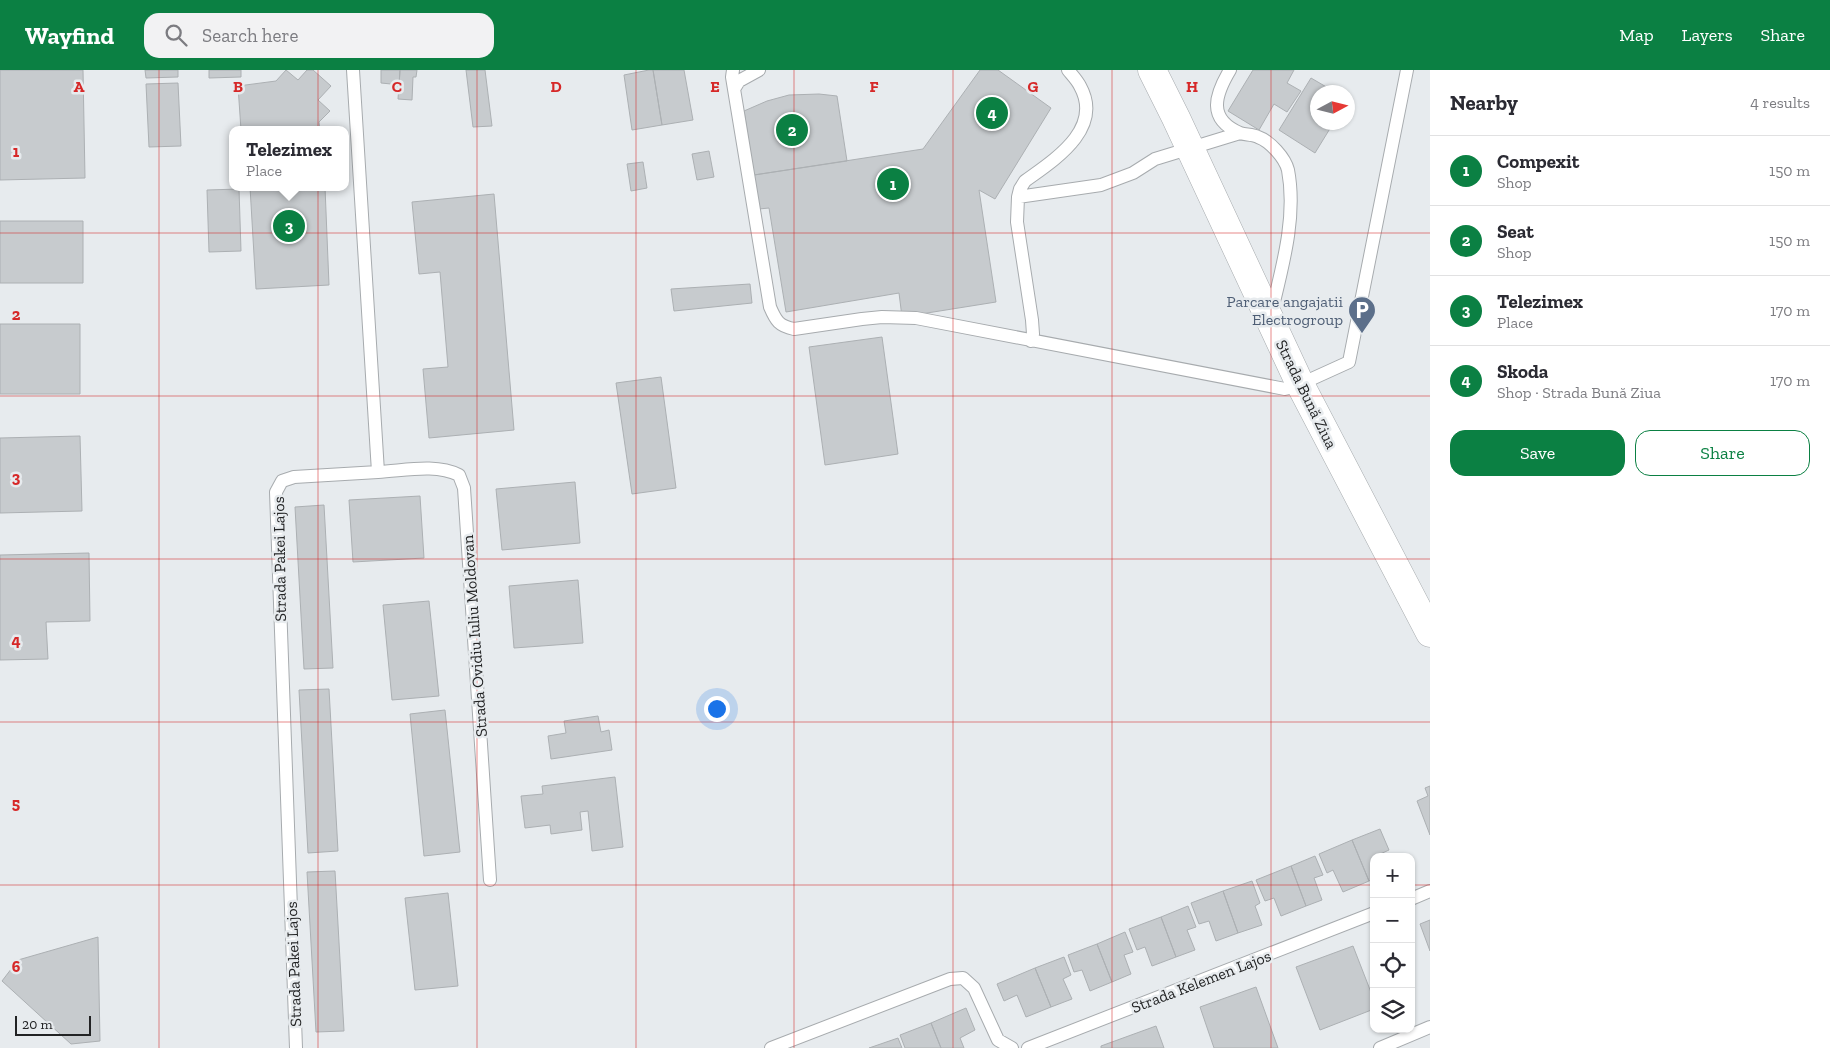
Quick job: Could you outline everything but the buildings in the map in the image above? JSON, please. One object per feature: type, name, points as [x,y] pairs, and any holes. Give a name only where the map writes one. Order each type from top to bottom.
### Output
[{"type":"main road","name":"Strada Bună Ziua","points":[[1153,70],[1300,384],[1430,633]]},
{"type":"lane","points":[[353,70],[378,472]]},
{"type":"lane","points":[[733,70],[734,89],[770,307],[776,322],[784,327],[794,329],[882,317],[916,318],[1285,389],[1350,362],[1407,70]]},
{"type":"lane","points":[[734,89],[739,81],[759,70]]},
{"type":"lane","points":[[1031,341],[1033,334],[1032,320],[1017,222],[1018,197],[1025,181],[1068,148],[1077,137],[1085,119],[1086,102],[1080,87],[1068,70]]},
{"type":"lane","points":[[1230,70],[1218,93],[1216,106],[1221,120],[1240,133],[1259,137],[1276,150],[1288,168],[1290,211],[1282,266],[1270,318]]},
{"type":"lane","points":[[1018,197],[1101,185],[1133,173],[1155,159],[1240,133]]},
{"type":"lane","name":"Strada Ovidiu Iuliu Moldovan","points":[[378,472],[438,468],[449,470],[458,475],[464,488],[490,880]]},
{"type":"lane","name":"Strada Pakei Lajos","points":[[296,1048],[276,492],[282,481],[294,477],[378,472]]},
{"type":"lane","points":[[1413,898],[1430,891]]},
{"type":"lane","name":"Strada Kelemen Lajos","points":[[1028,1048],[1370,915]]},
{"type":"lane","points":[[771,1048],[950,979],[963,978],[974,988],[998,1040],[1012,1048]]},
{"type":"lane","points":[[1380,1048],[1430,1027]]},
{"type":"place","name":"Skoda","points":[[992,113]]},
{"type":"place","name":"Seat","points":[[792,130]]},
{"type":"place","name":"Compexit","points":[[893,184]]},
{"type":"place","name":"Telezimex","points":[[289,226]]},
{"type":"place","name":"Parcare angajatii Electrogroup","points":[[1362,334]]}]
